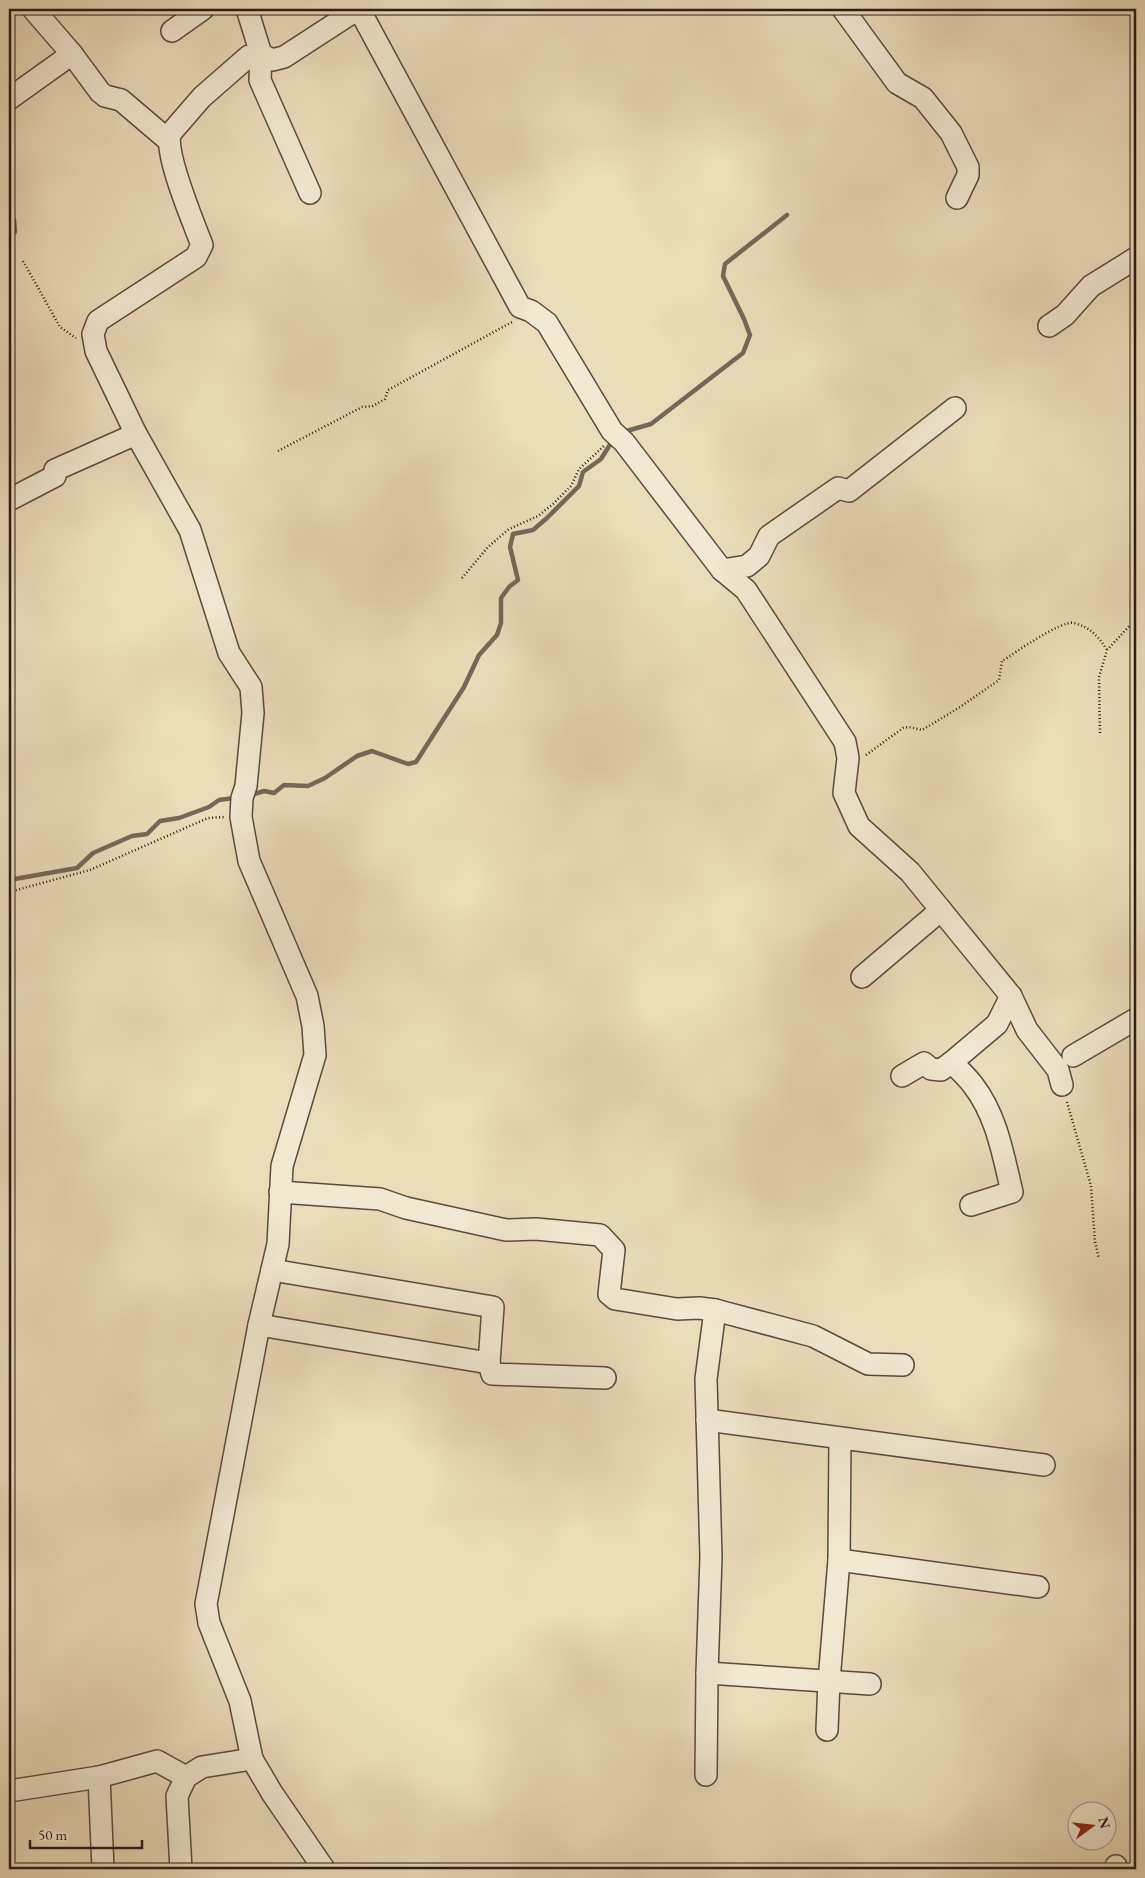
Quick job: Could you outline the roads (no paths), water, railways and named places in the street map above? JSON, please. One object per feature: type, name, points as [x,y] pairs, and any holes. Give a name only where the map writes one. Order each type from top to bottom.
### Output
[{"type":"street","points":[[172,31],[203,9]]},
{"type":"street","points":[[247,9],[261,54],[260,80],[310,193]]},
{"type":"street","points":[[324,1869],[272,1793],[252,1759],[240,1701],[209,1623],[206,1604],[259,1325],[278,1244],[282,1166],[315,1056],[313,1026],[307,996],[249,861],[241,817],[253,713],[251,687],[229,653],[190,530],[136,434],[96,351],[93,334],[98,321],[196,256],[202,245],[175,171],[168,140],[170,134],[202,97],[249,56],[261,54],[272,60],[284,57],[358,9],[520,307],[531,311],[547,323],[612,431],[624,442],[722,570],[746,590],[845,742],[848,758],[844,793],[859,826],[910,872],[1011,996],[1027,1030],[1058,1070],[1062,1085]]},
{"type":"street","points":[[842,9],[897,83],[922,98],[950,133],[968,168],[968,175],[957,198]]},
{"type":"street","points":[[36,10],[100,92],[105,96],[121,100],[168,140]]},
{"type":"street","points":[[9,99],[72,54]]},
{"type":"street","points":[[1049,326],[1065,315],[1091,286],[1136,258]]},
{"type":"street","points":[[722,570],[746,566],[760,556],[769,536],[838,488],[849,491],[955,408]]},
{"type":"street","points":[[9,500],[55,476],[55,470],[136,434]]},
{"type":"street","points":[[862,977],[940,910]]},
{"type":"street","points":[[902,1076],[924,1063],[931,1069],[941,1070],[952,1062],[997,1024],[1011,996]]},
{"type":"street","points":[[1073,1056],[1136,1019]]},
{"type":"street","points":[[952,1062],[973,1085],[989,1110],[998,1133],[1012,1192],[971,1205]]},
{"type":"street","points":[[280,1192],[380,1199],[406,1208],[506,1230],[536,1229],[600,1235],[614,1250],[609,1294],[615,1299],[677,1309],[699,1308],[715,1310],[813,1336],[868,1364],[903,1365]]},
{"type":"street","points":[[272,1270],[493,1307],[490,1363],[492,1374],[605,1378]]},
{"type":"street","points":[[706,1775],[711,1557],[706,1379],[715,1310]]},
{"type":"street","points":[[259,1325],[490,1363]]},
{"type":"street","points":[[707,1420],[1044,1465]]},
{"type":"street","points":[[827,1730],[839,1560],[840,1438]]},
{"type":"street","points":[[839,1560],[1038,1587]]},
{"type":"street","points":[[707,1673],[870,1684]]},
{"type":"street","points":[[181,1869],[177,1796],[186,1777],[202,1767],[252,1759]]},
{"type":"street","points":[[9,1791],[99,1777],[157,1761],[186,1777]]},
{"type":"street","points":[[99,1777],[103,1869]]},
{"type":"waterway","points":[[9,210],[14,220],[15,232]]},
{"type":"waterway","points":[[623,432],[651,424],[743,353],[750,335],[723,276],[725,264],[787,215]]},
{"type":"waterway","points":[[251,795],[264,791],[274,793],[284,785],[308,786],[325,778],[357,756],[372,751],[408,764],[416,762],[464,687],[479,655],[497,635],[501,623],[501,598],[509,587],[518,580],[510,547],[513,534],[533,530],[547,518],[579,486],[583,472],[601,459],[611,443]]},
{"type":"waterway","points":[[9,880],[77,868],[93,853],[132,836],[147,834],[160,821],[179,818],[209,807],[219,800],[234,798]]}]
